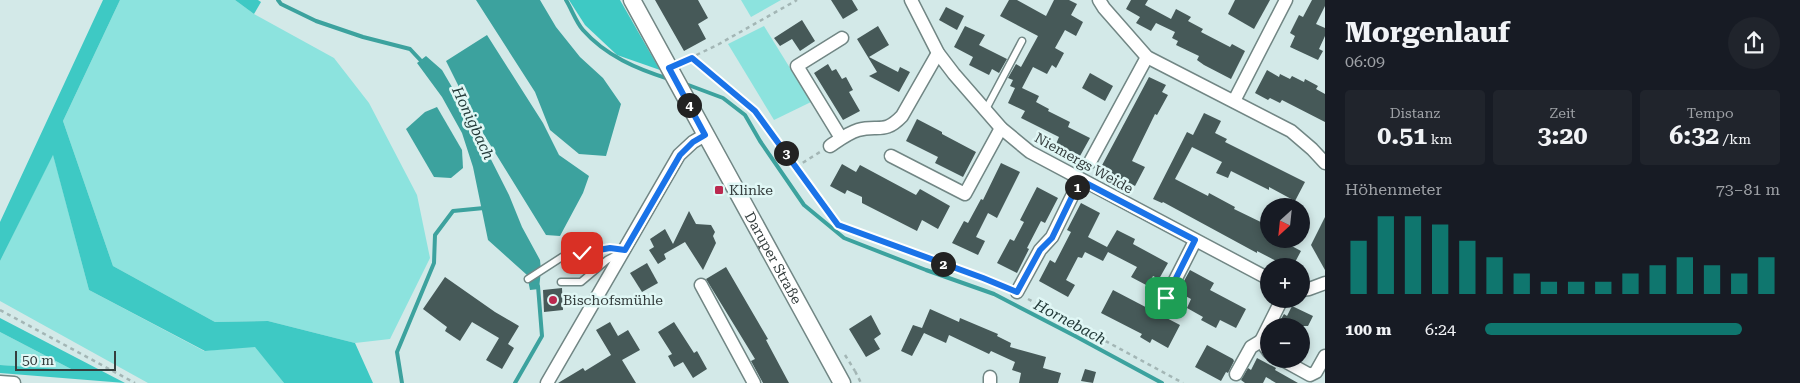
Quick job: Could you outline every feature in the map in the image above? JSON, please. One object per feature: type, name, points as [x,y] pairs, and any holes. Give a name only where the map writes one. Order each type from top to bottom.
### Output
[{"type":"street","name":"Daruper Straße","points":[[632,0],[842,383]]},
{"type":"street","name":"Niemergs Weide","points":[[911,0],[938,54],[985,111],[1001,128],[1030,152],[1260,274]]},
{"type":"street","points":[[1099,0],[1147,57],[1291,131],[1325,163]]},
{"type":"street","points":[[1234,101],[1286,0]]},
{"type":"street","points":[[841,138],[797,66],[842,38]]},
{"type":"street","points":[[830,146],[841,138],[859,130],[887,128],[894,124],[902,116],[938,54]]},
{"type":"street","points":[[1090,162],[1147,57]]},
{"type":"street","points":[[892,156],[965,194],[1001,128]]},
{"type":"street","points":[[547,383],[680,155],[693,142],[705,135]]},
{"type":"street","points":[[1017,292],[1040,250],[1052,238],[1080,180]]},
{"type":"street","points":[[1166,298],[1195,240]]},
{"type":"street","points":[[701,285],[754,383]]},
{"type":"street","points":[[1310,288],[1323,286]]},
{"type":"street","points":[[1236,374],[1251,347],[1260,342]]},
{"type":"street","points":[[1297,368],[1310,375],[1316,372],[1325,356]]},
{"type":"street","points":[[0,382],[14,383]]},
{"type":"lane","points":[[985,111],[1022,41]]},
{"type":"lane","points":[[528,279],[562,257],[610,248],[625,250]]},
{"type":"lane","points":[[560,282],[581,282],[607,260],[625,250]]},
{"type":"path","points":[[675,77],[692,58],[797,0]]},
{"type":"path","points":[[692,58],[755,111],[838,225],[1017,292],[1183,383]]},
{"type":"path","points":[[796,167],[830,146]]},
{"type":"path","points":[[0,310],[136,383]]},
{"type":"shaded area","points":[[103,0],[120,0],[63,121],[113,266],[215,322],[268,321],[355,343],[373,383],[284,383],[255,347],[205,351],[89,290],[53,155],[0,261],[0,222]]},
{"type":"shaded area","points":[[120,0],[235,0],[254,14],[334,58],[369,103],[417,195],[430,258],[390,339],[355,343],[268,321],[215,322],[113,266],[63,121]]},
{"type":"shaded area","points":[[235,0],[258,0],[261,2],[254,14]]},
{"type":"shaded area","points":[[476,0],[540,0],[556,27],[580,57],[603,78],[621,104],[606,156],[579,154],[550,130],[535,92]]},
{"type":"shaded area","points":[[569,0],[620,0],[660,70],[617,55],[585,25]]},
{"type":"shaded area","points":[[741,0],[781,0],[751,17]]},
{"type":"shaded area","points":[[764,26],[811,102],[774,120],[728,44]]},
{"type":"shaded area","points":[[487,35],[543,123],[559,155],[589,176],[583,193],[560,236],[546,235],[478,125],[446,61]]},
{"type":"shaded area","points":[[426,56],[442,70],[470,118],[509,195],[522,227],[540,260],[539,289],[530,290],[527,275],[488,240],[473,167],[462,133],[442,97],[417,63]]},
{"type":"shaded area","points":[[437,107],[462,150],[463,168],[451,178],[434,177],[406,129],[425,112]]},
{"type":"shaded area","points":[[53,154],[89,290],[204,351],[255,346],[284,383],[148,383],[0,301],[0,261]]},
{"type":"shaded area","points":[[0,318],[125,383],[0,373],[0,365],[73,370],[0,332]]},
{"type":"shaded area","points":[[0,332],[75,371],[0,365]]},
{"type":"building","points":[[655,0],[698,0],[708,18],[698,24],[706,39],[684,51]]},
{"type":"building","points":[[831,0],[852,0],[858,10],[843,19]]},
{"type":"building","points":[[1009,0],[1017,0],[1046,16],[1054,0],[1069,0],[1077,4],[1071,15],[1083,22],[1076,36],[1065,30],[1055,48],[1064,53],[1056,68],[1052,65],[1047,74],[1033,67],[1022,88],[1039,96],[1036,102],[1049,109],[1048,111],[1070,122],[1068,127],[1090,138],[1080,156],[1056,144],[1059,137],[1021,118],[1025,111],[1008,103],[1015,88],[1010,86],[1013,80],[1008,78],[1016,64],[1021,67],[1038,36],[1000,16]]},
{"type":"building","points":[[1131,0],[1148,0],[1145,5],[1171,19],[1176,9],[1191,17],[1188,21],[1203,29],[1201,32],[1230,47],[1232,44],[1245,51],[1231,79],[1197,60],[1199,56],[1176,45],[1178,41],[1172,38],[1175,32],[1156,23],[1151,31],[1136,23],[1140,17],[1126,9]]},
{"type":"building","points":[[1235,0],[1270,0],[1254,29],[1228,14]]},
{"type":"building","points":[[1312,0],[1325,0],[1325,6],[1316,24],[1325,28],[1325,36],[1319,49],[1323,51],[1318,60],[1290,47],[1295,36],[1290,33],[1299,15],[1303,17]]},
{"type":"building","points":[[946,7],[964,16],[957,30],[939,20]]},
{"type":"building","points":[[802,20],[815,41],[800,51],[792,39],[780,46],[774,38]]},
{"type":"building","points":[[878,26],[889,45],[869,57],[898,72],[900,67],[910,72],[899,92],[869,76],[877,72],[857,39]]},
{"type":"building","points":[[965,26],[985,35],[979,45],[1007,59],[999,73],[992,69],[989,75],[969,65],[973,57],[954,47]]},
{"type":"building","points":[[828,64],[832,71],[836,69],[842,79],[846,77],[853,90],[849,92],[860,111],[843,120],[814,73]]},
{"type":"building","points":[[1267,70],[1279,77],[1280,74],[1290,79],[1292,76],[1304,82],[1305,79],[1318,86],[1316,89],[1325,94],[1325,122],[1282,100],[1280,103],[1270,98],[1268,100],[1255,93]]},
{"type":"building","points":[[1090,73],[1113,86],[1105,101],[1082,88]]},
{"type":"building","points":[[1149,77],[1166,85],[1162,92],[1168,95],[1157,115],[1155,114],[1132,161],[1145,167],[1135,186],[1100,169]]},
{"type":"building","points":[[1204,113],[1221,121],[1215,133],[1227,139],[1225,142],[1305,182],[1297,198],[1289,198],[1231,171],[1228,178],[1216,173],[1222,162],[1192,147],[1175,179],[1208,196],[1209,193],[1235,207],[1234,209],[1260,222],[1260,248],[1295,248],[1301,251],[1297,258],[1271,258],[1257,251],[1257,253],[1163,202],[1153,199],[1187,132],[1193,135]]},
{"type":"building","points":[[917,119],[976,152],[963,177],[935,163],[938,157],[906,141]]},
{"type":"building","points":[[1001,163],[1020,172],[997,218],[988,213],[976,237],[985,241],[978,255],[952,243],[964,221],[968,223],[981,199],[983,200]]},
{"type":"building","points":[[842,164],[856,172],[860,165],[916,195],[920,189],[950,206],[938,229],[922,220],[917,231],[862,203],[862,197],[847,190],[845,194],[830,186]]},
{"type":"building","points":[[1037,187],[1058,198],[1045,223],[1041,221],[1017,273],[997,263],[1010,239],[1014,241],[1024,222],[1020,220]]},
{"type":"building","points":[[1081,203],[1100,213],[1088,237],[1107,247],[1117,230],[1135,239],[1133,244],[1168,263],[1159,279],[1153,276],[1148,286],[1131,277],[1137,267],[1108,252],[1103,261],[1085,252],[1082,258],[1078,257],[1066,280],[1075,285],[1068,297],[1039,281],[1050,260],[1055,263],[1071,232],[1067,230]]},
{"type":"building","points":[[689,211],[696,224],[711,225],[715,232],[713,236],[716,243],[703,270],[685,242],[664,254],[666,259],[658,264],[649,250],[654,247],[650,239],[665,229],[673,244]]},
{"type":"building","points":[[1325,217],[1325,270],[1311,245]]},
{"type":"building","points":[[647,263],[658,283],[642,292],[630,273]]},
{"type":"building","points":[[726,267],[768,339],[766,340],[789,383],[763,383],[751,361],[755,359],[706,279]]},
{"type":"building","points":[[1190,270],[1214,283],[1210,290],[1246,309],[1236,328],[1220,320],[1216,328],[1201,320],[1203,317],[1187,308],[1191,299],[1178,292]]},
{"type":"building","points":[[445,277],[495,312],[519,326],[508,344],[514,348],[502,369],[486,360],[499,338],[472,322],[460,341],[445,331],[447,327],[423,309]]},
{"type":"building","name":"Bischofsmühle","points":[[562,288],[563,310],[544,312],[543,290]]},
{"type":"building","points":[[1113,290],[1180,325],[1168,348],[1152,339],[1150,343],[1140,337],[1142,334],[1101,313]]},
{"type":"building","points":[[1291,308],[1296,308],[1313,316],[1310,322],[1310,318],[1282,318],[1284,314],[1287,316]]},
{"type":"building","points":[[930,309],[959,322],[960,318],[998,334],[997,336],[1011,343],[1010,347],[1046,357],[1043,368],[1061,373],[1058,383],[1019,383],[1021,373],[1012,370],[1015,362],[991,351],[989,354],[949,335],[946,343],[924,333],[912,356],[901,351],[913,325],[922,328]]},
{"type":"building","points":[[871,315],[881,334],[874,339],[880,349],[866,357],[849,329]]},
{"type":"building","points":[[610,322],[618,336],[628,330],[640,350],[622,360],[636,383],[558,383],[583,368],[585,371],[611,355],[596,330]]},
{"type":"building","points":[[674,322],[694,353],[697,351],[707,369],[693,378],[683,362],[674,367],[668,356],[672,354],[658,332]]},
{"type":"building","points":[[1207,345],[1234,361],[1228,373],[1226,372],[1221,381],[1195,367]]},
{"type":"building","points":[[1257,358],[1260,360],[1260,368],[1276,368],[1275,370],[1298,383],[1276,383],[1266,377],[1263,383],[1245,383],[1241,380],[1248,368],[1251,370]]},
{"type":"building","points":[[1085,369],[1096,372],[1093,383],[1081,381]]},
{"type":"waterway","name":"Honigbach","points":[[278,0],[281,4],[316,21],[363,37],[410,49],[424,64]]},
{"type":"waterway","name":"Hornebach","points":[[566,0],[581,27],[602,47],[634,66],[669,79]]},
{"type":"waterway","name":"Hornebach","points":[[683,83],[723,98],[745,115],[760,141],[804,205],[844,238],[994,294],[1162,383]]},
{"type":"waterway","name":"Honigbach","points":[[402,383],[397,352],[434,263],[435,235],[453,211],[484,208]]},
{"type":"waterway","name":"Honigbach","points":[[515,383],[542,336],[538,286]]},
{"type":"place","name":"Klinke","points":[[719,190]]},
{"type":"place","name":"Bischofsmühle","points":[[553,300]]},
{"type":"route","points":[[582,253],[610,248],[625,250],[680,155],[693,142],[705,135],[669,68],[692,58],[755,111],[838,225],[1017,292],[1040,250],[1052,238],[1080,180],[1195,240],[1166,298]]}]
